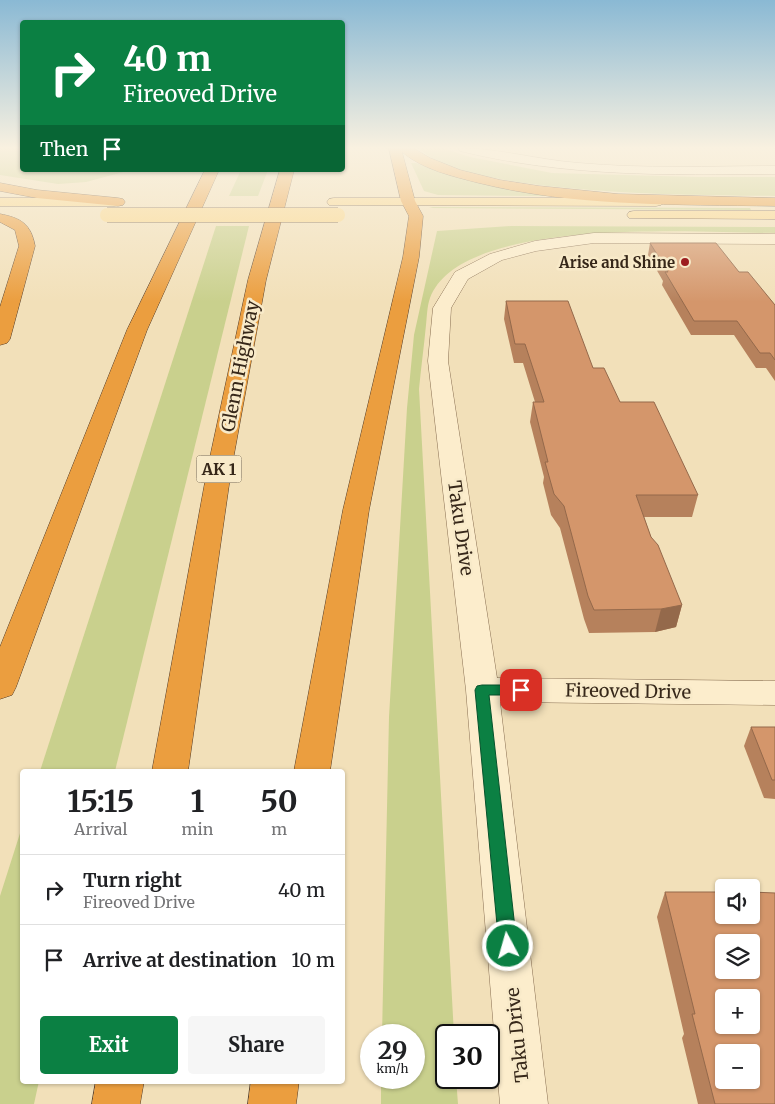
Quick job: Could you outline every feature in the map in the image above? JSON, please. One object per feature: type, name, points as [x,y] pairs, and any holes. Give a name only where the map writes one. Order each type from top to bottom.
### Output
[{"type":"highway","points":[[93,200],[118,202]]},
{"type":"highway","points":[[137,330],[164,238],[180,200]]},
{"type":"highway","points":[[0,687],[137,330],[198,200]]},
{"type":"highway","name":"Glenn Highway","points":[[170,769],[219,471],[257,280],[279,200]]},
{"type":"highway","points":[[312,769],[356,510],[411,257],[412,209],[409,200]]},
{"type":"highway","points":[[706,200],[775,202]]},
{"type":"highway","points":[[0,216],[21,226],[25,232],[27,246],[0,339]]},
{"type":"highway","points":[[116,1104],[119,1084]]},
{"type":"highway","points":[[272,1104],[275,1084]]},
{"type":"main road","points":[[0,202],[118,202],[412,209],[775,202]]},
{"type":"main road","points":[[0,216],[107,215],[336,208]]},
{"type":"main road","points":[[412,209],[772,235]]},
{"type":"street","name":"Taku Drive","points":[[524,1104],[482,690],[438,361],[442,308],[461,276],[496,257],[535,246],[594,238],[772,235]]},
{"type":"street","name":"Fireoved Drive","points":[[482,690],[775,692]]},
{"type":"green space","points":[[429,208],[750,208],[751,210]]},
{"type":"green space","points":[[216,226],[249,226],[115,769],[41,769]]},
{"type":"green space","points":[[511,226],[775,227],[775,233],[641,232],[586,234],[533,241],[487,253],[451,271],[430,298],[419,389],[453,1024],[435,1024],[435,1089],[457,1089],[458,1104],[381,1104],[381,1089],[425,1089],[425,1024],[382,1024],[389,717],[407,408],[414,335],[437,231]]},
{"type":"green space","points":[[20,833],[20,1084],[38,1084],[34,1104],[0,1104],[0,896]]},
{"type":"building","points":[[650,243],[716,243],[739,272],[748,272],[775,305],[775,360],[770,353],[760,353],[737,321],[694,321]]},
{"type":"building","points":[[506,301],[568,301],[593,368],[604,368],[620,402],[654,402],[698,495],[636,495],[651,537],[658,545],[682,605],[661,609],[594,610],[588,596],[564,506],[554,494],[545,462],[548,462],[533,402],[544,402],[525,344],[515,344]]},
{"type":"building","points":[[751,727],[775,727],[775,780],[772,780]]},
{"type":"building","points":[[665,892],[715,892],[715,924],[760,924],[760,892],[775,893],[775,1104],[715,1104],[692,1014],[695,1014]]},
{"type":"place","name":"Arise and Shine","points":[[685,262]]},
{"type":"route","points":[[508,946],[482,690],[521,690]]}]
